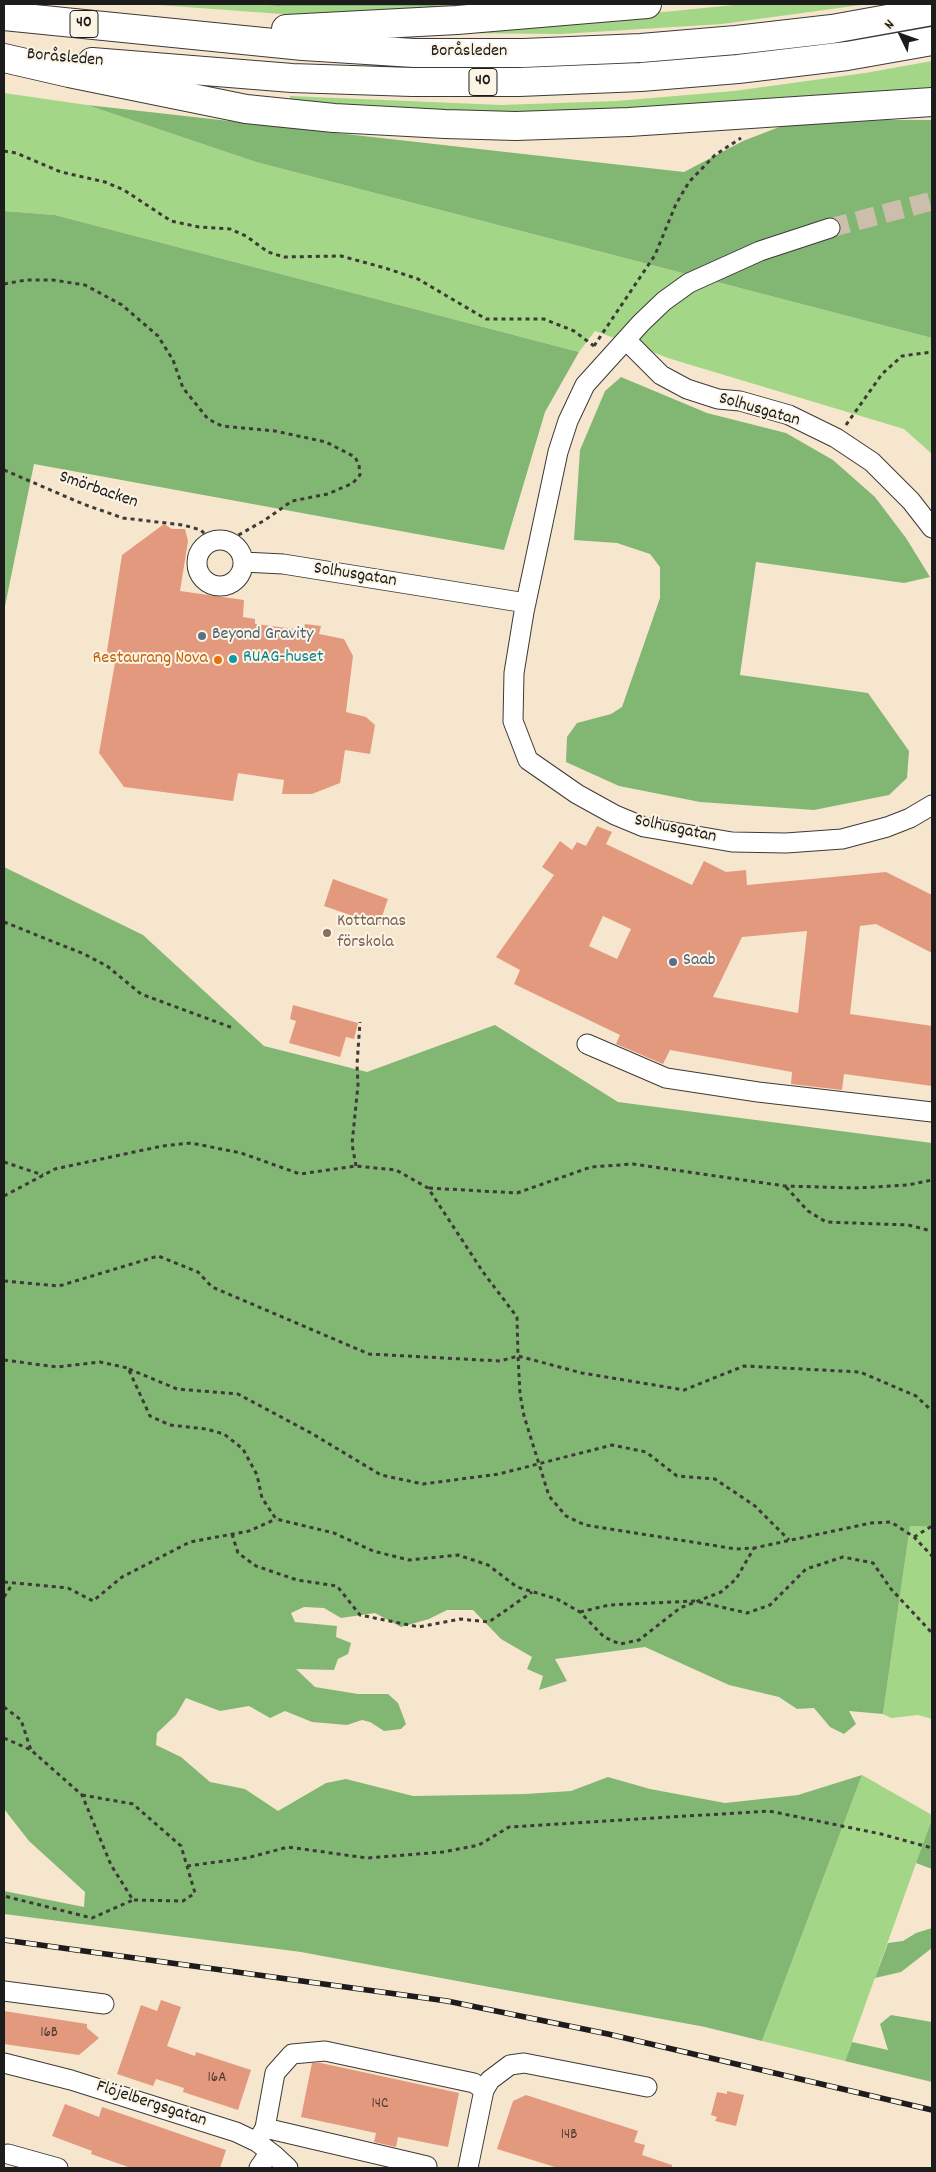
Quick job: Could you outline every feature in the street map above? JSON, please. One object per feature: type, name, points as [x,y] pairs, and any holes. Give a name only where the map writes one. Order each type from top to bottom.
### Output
[{"type":"highway","points":[[164,32],[313,28],[457,20],[583,11],[646,4]]},
{"type":"highway","name":"Boråsleden","points":[[4,16],[302,46],[414,53],[524,53],[641,48],[736,40],[832,28],[932,11]]},
{"type":"highway","name":"Boråsleden","points":[[4,54],[292,78],[412,82],[519,82],[640,77],[738,69],[847,56],[932,41]]},
{"type":"highway","points":[[4,58],[69,74],[246,109],[334,118],[436,123],[516,126],[629,122],[932,102]]},
{"type":"street","name":"Solhusgatan","points":[[830,228],[751,255],[689,283],[664,301],[586,385],[568,421],[558,452],[526,603],[514,673],[512,721],[528,760],[577,794],[615,815],[644,827],[732,842],[786,843],[842,839],[903,821],[932,805]]},
{"type":"street","name":"Solhusgatan","points":[[626,340],[661,375],[687,389],[718,399],[740,401],[789,415],[836,438],[872,462],[911,501],[932,528]]},
{"type":"street","points":[[219,541],[236,546],[242,553],[244,562],[242,571],[237,579],[230,584],[221,586],[212,585],[204,580],[197,564],[198,554],[203,546],[219,541]]},
{"type":"street","name":"Solhusgatan","points":[[244,562],[283,564],[526,603]]},
{"type":"street","points":[[587,1044],[666,1078],[758,1092],[932,1112]]},
{"type":"street","points":[[4,1991],[104,2004]]},
{"type":"street","points":[[259,2168],[275,2073],[292,2054],[325,2051],[474,2083],[484,2090]]},
{"type":"street","name":"Flöjelbergsgatan","points":[[4,2063],[71,2080],[264,2141],[288,2168]]},
{"type":"street","points":[[468,2168],[484,2090],[490,2080],[510,2065],[524,2063],[647,2087]]},
{"type":"street","points":[[264,2141],[427,2166]]},
{"type":"street","points":[[8,2154],[58,2168]]},
{"type":"path","points":[[4,151],[16,153],[61,172],[105,182],[124,190],[171,221],[199,228],[230,229],[246,236],[268,252],[284,257],[341,256],[385,268],[418,279],[486,319],[544,319],[574,331],[594,346]]},
{"type":"path","points":[[4,284],[26,280],[53,280],[85,286],[122,305],[158,336],[173,360],[184,388],[208,419],[222,426],[275,431],[326,442],[355,457],[360,475],[353,483],[328,494],[292,502],[265,520],[219,541]]},
{"type":"path","points":[[836,438],[882,374],[902,356],[932,352]]},
{"type":"path","name":"Smörbacken","points":[[4,470],[83,504],[123,518],[183,525],[201,530],[219,541]]},
{"type":"path","points":[[4,922],[92,958],[107,966],[142,994],[233,1028]]},
{"type":"path","points":[[356,1166],[352,1144],[358,1085],[357,1065],[360,1022]]},
{"type":"path","points":[[4,1196],[55,1170],[162,1146],[191,1143],[241,1153],[300,1174],[356,1166],[396,1170],[428,1188],[517,1192],[591,1167],[633,1164],[785,1186],[856,1188],[908,1185],[932,1180]]},
{"type":"path","points":[[4,1162],[43,1176]]},
{"type":"path","points":[[785,1186],[808,1211],[826,1222],[908,1225],[932,1231]]},
{"type":"path","points":[[428,1188],[483,1272],[517,1317],[520,1394],[549,1496],[566,1516],[585,1525],[736,1549],[754,1548],[871,1522],[891,1522],[914,1537],[932,1556]]},
{"type":"path","points":[[4,1281],[59,1286],[158,1256],[198,1272],[212,1287],[369,1354],[500,1361],[518,1356],[582,1373],[684,1390],[744,1366],[860,1372],[916,1396],[932,1411]]},
{"type":"path","points":[[4,1360],[57,1367],[100,1362],[128,1368],[177,1389],[238,1394],[311,1433],[381,1475],[423,1484],[499,1474],[612,1445],[646,1452],[678,1476],[715,1479],[755,1506],[788,1540]]},
{"type":"path","points":[[128,1368],[150,1416],[170,1425],[206,1429],[224,1434],[243,1449],[257,1475],[262,1498],[276,1519]]},
{"type":"path","points":[[4,1582],[68,1588],[93,1601],[122,1577],[190,1542],[248,1531],[276,1519],[334,1533],[373,1551],[409,1560],[458,1555],[488,1565],[518,1588],[557,1599],[580,1612],[604,1638],[620,1644],[639,1640],[680,1608],[721,1592],[736,1579],[754,1548]]},
{"type":"path","points":[[914,1537],[932,1526]]},
{"type":"path","points":[[232,1534],[238,1553],[256,1566],[296,1580],[337,1586],[360,1615],[418,1627],[460,1619],[489,1622],[532,1592]]},
{"type":"path","points":[[580,1612],[610,1605],[695,1602],[747,1613],[770,1605],[806,1569],[843,1557],[873,1563],[891,1589],[932,1633]]},
{"type":"path","points":[[4,1597],[13,1583]]},
{"type":"path","points":[[4,1707],[21,1720],[31,1750]]},
{"type":"path","points":[[4,1738],[31,1750],[82,1795],[111,1865],[133,1900]]},
{"type":"path","points":[[4,1896],[92,1918],[133,1900],[183,1901],[195,1893],[180,1846],[133,1804],[82,1795]]},
{"type":"path","points":[[187,1866],[247,1858],[288,1847],[367,1858],[443,1852],[478,1845],[509,1827],[769,1811],[881,1834],[932,1848]]},
{"type":"green space","points":[[145,4],[432,6],[505,4],[427,12],[295,15]]},
{"type":"green space","points":[[259,4],[454,4],[432,6],[277,6]]},
{"type":"green space","points":[[744,4],[868,4],[722,24],[561,34],[452,33]]},
{"type":"green space","points":[[932,61],[932,91],[829,98],[582,110],[491,112],[423,110],[290,100],[290,96],[501,105],[617,101],[734,91],[865,73]]},
{"type":"green space","points":[[4,93],[87,105],[256,162],[932,338],[932,454],[904,429],[671,359],[595,331],[579,352],[55,215],[4,211]]},
{"type":"green space","points":[[87,105],[684,172],[743,141],[782,126],[884,120],[932,120],[932,338],[256,162]]},
{"type":"green space","points":[[4,211],[55,215],[579,352],[545,412],[504,550],[34,464],[4,611]]},
{"type":"green space","points":[[621,377],[707,413],[786,433],[833,460],[875,497],[906,538],[930,577],[904,583],[756,562],[740,675],[868,693],[909,751],[907,778],[889,795],[814,810],[700,802],[619,786],[566,762],[567,737],[577,723],[611,714],[622,707],[660,598],[660,567],[650,554],[617,543],[574,540],[580,450],[605,391]]},
{"type":"green space","points":[[4,867],[143,935],[264,1046],[367,1072],[495,1025],[618,1102],[932,1143],[932,1527],[910,1526],[883,1714],[849,1711],[856,1724],[844,1734],[830,1727],[814,1708],[797,1709],[779,1697],[729,1685],[645,1647],[555,1659],[567,1681],[539,1690],[543,1676],[527,1669],[532,1657],[501,1639],[473,1610],[447,1610],[429,1619],[401,1627],[375,1613],[341,1618],[324,1608],[304,1607],[291,1613],[295,1622],[337,1626],[336,1637],[351,1643],[348,1654],[338,1659],[334,1670],[296,1669],[315,1687],[358,1694],[388,1694],[398,1703],[406,1724],[401,1729],[384,1731],[370,1722],[362,1720],[347,1725],[312,1722],[285,1711],[270,1718],[249,1706],[220,1711],[186,1698],[176,1715],[157,1733],[156,1745],[181,1757],[210,1782],[245,1789],[278,1811],[326,1783],[346,1779],[413,1796],[525,1794],[571,1791],[608,1777],[650,1789],[725,1803],[798,1795],[862,1775],[762,2041],[705,2027],[301,1952],[4,1914],[4,1891],[84,1907],[85,1892],[29,1841],[4,1809]]},
{"type":"green space","points":[[910,1526],[932,1527],[932,1719],[918,1715],[891,1718],[883,1714]]},
{"type":"green space","points":[[862,1775],[932,1815],[932,1819],[845,2061],[762,2041]]},
{"type":"green space","points":[[932,1819],[932,1869],[916,1863]]},
{"type":"green space","points":[[932,1928],[932,1948],[901,1972],[875,1978],[888,1943],[903,1941],[916,1933]]},
{"type":"green space","points":[[891,2015],[932,2022],[932,2082],[845,2061],[852,2042],[888,2050],[880,2024]]},
{"type":"building","name":"RUAG-huset","points":[[164,524],[172,529],[185,529],[188,541],[180,591],[244,600],[243,617],[255,619],[255,624],[303,630],[305,624],[321,626],[319,634],[344,639],[353,656],[346,712],[366,717],[375,725],[370,754],[345,750],[340,783],[312,794],[282,794],[284,780],[238,773],[233,801],[124,787],[99,753],[115,663],[107,651],[122,555]]},
{"type":"building","name":"Saab","points":[[597,826],[612,832],[606,844],[692,885],[704,861],[726,872],[746,870],[747,885],[886,872],[932,895],[932,953],[876,924],[860,926],[850,1014],[932,1026],[932,1086],[844,1074],[842,1090],[791,1084],[792,1072],[670,1050],[663,1064],[616,1044],[620,1035],[514,984],[520,970],[496,957],[554,875],[542,867],[560,841],[572,850],[577,842],[586,846]],"holes":[[[603,916],[631,929],[617,959],[589,946]],[[807,931],[798,1013],[713,997],[742,937]]]},
{"type":"building","points":[[333,879],[388,899],[379,925],[324,906]]},
{"type":"building","points":[[293,1005],[358,1023],[354,1039],[346,1037],[340,1057],[289,1043],[296,1021],[290,1019]]},
{"type":"building","points":[[161,2000],[181,2007],[167,2046],[195,2056],[196,2052],[251,2070],[238,2110],[183,2092],[184,2088],[156,2079],[153,2086],[117,2074],[141,2005],[157,2011]]},
{"type":"building","points":[[4,2011],[87,2024],[87,2028],[99,2038],[79,2055],[4,2044]]},
{"type":"building","points":[[312,2063],[321,2063],[459,2093],[448,2147],[398,2137],[396,2147],[374,2142],[376,2133],[301,2117]]},
{"type":"building","points":[[727,2091],[744,2095],[736,2126],[715,2121],[717,2117],[711,2115],[717,2092],[727,2094]]},
{"type":"building","points":[[526,2095],[638,2131],[634,2142],[645,2145],[642,2155],[672,2165],[672,2168],[558,2168],[497,2149],[513,2101]]},
{"type":"building","points":[[65,2104],[99,2117],[102,2107],[226,2150],[220,2168],[131,2168],[91,2154],[92,2151],[52,2136]]},
{"type":"tunnel","points":[[830,228],[932,201]]},
{"type":"railway","points":[[4,1940],[447,2001],[608,2034],[932,2110]]},
{"type":"place","name":"Beyond Gravity","points":[[202,636]]},
{"type":"place","name":"RUAG-huset","points":[[233,659]]},
{"type":"place","name":"Restaurang Nova","points":[[218,660]]},
{"type":"place","name":"Kottarnas förskola","points":[[327,933]]},
{"type":"place","name":"Saab","points":[[673,962]]}]
